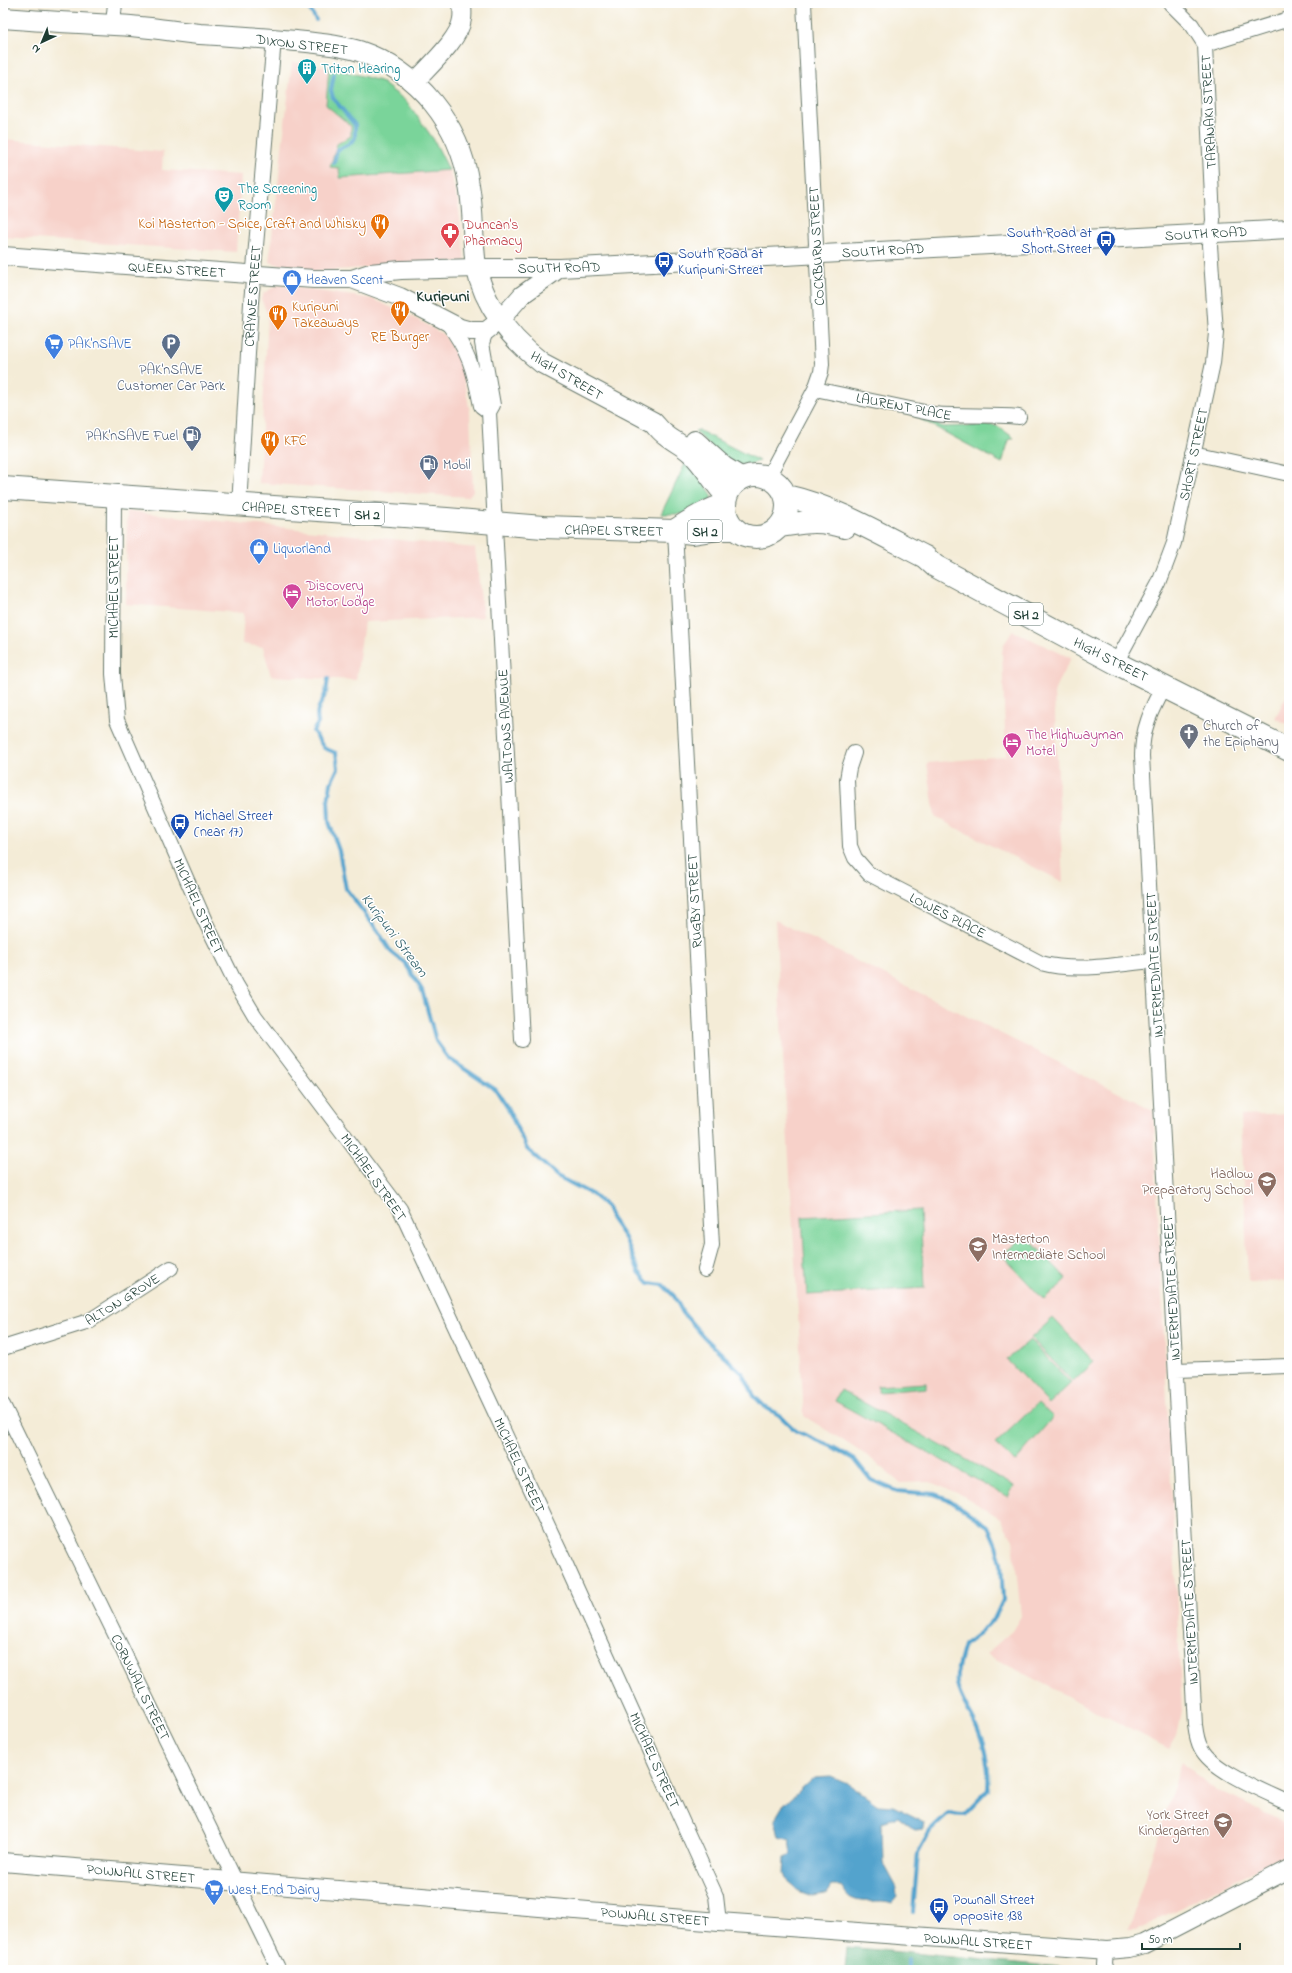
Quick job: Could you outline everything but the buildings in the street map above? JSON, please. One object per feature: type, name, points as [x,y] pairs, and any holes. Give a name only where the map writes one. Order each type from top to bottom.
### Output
[{"type":"highway","points":[[742,478],[751,475],[768,477],[779,485],[786,496],[786,515],[780,526]]},
{"type":"highway","name":"SH 2","points":[[742,478],[735,482],[726,501],[728,518],[735,529],[747,536],[760,537],[772,533],[780,526]]},
{"type":"highway","name":"CHAPEL STREET","points":[[3,488],[592,530],[675,531],[693,533],[719,529],[735,529]]},
{"type":"highway","name":"HIGH STREET","points":[[786,496],[836,512],[925,556],[935,566],[1116,663],[1289,750]]},
{"type":"highway","name":"CHAPEL STREET","points":[[675,531],[687,522],[706,514],[714,507],[726,501]]},
{"type":"highway","name":"HIGH STREET","points":[[780,526],[815,521],[830,522],[853,530],[920,565],[935,566]]},
{"type":"main road","name":"DIXON STREET","points":[[3,18],[88,24],[113,24],[165,31],[315,43],[358,51],[392,67],[414,83],[440,111],[457,140],[463,156],[470,185],[477,268]]},
{"type":"main road","name":"HIGH STREET","points":[[477,268],[492,306],[493,325],[542,363],[653,422],[665,435],[681,444],[692,453],[726,501]]},
{"type":"main road","name":"HIGH STREET","points":[[653,422],[671,423],[690,436],[724,467],[742,478]]},
{"type":"street","points":[[113,24],[116,3]]},
{"type":"street","points":[[414,83],[444,50],[457,32],[462,18],[462,3]]},
{"type":"street","name":"COCKBURN STREET","points":[[768,477],[815,389],[822,364],[804,3]]},
{"type":"street","name":"TARANAKI STREET","points":[[1170,3],[1192,25],[1205,45],[1213,216],[1212,233]]},
{"type":"street","points":[[1205,45],[1289,19]]},
{"type":"street","name":"CRAYNE STREET","points":[[239,506],[253,275],[274,39]]},
{"type":"street","name":"SOUTH ROAD","points":[[477,268],[560,268],[1289,229]]},
{"type":"street","name":"SHORT STREET","points":[[1116,663],[1167,564],[1174,543],[1213,363],[1216,333],[1210,246],[1212,233]]},
{"type":"street","name":"QUEEN STREET","points":[[3,256],[299,278],[352,279],[370,273],[477,268]]},
{"type":"street","points":[[493,325],[522,295],[560,268]]},
{"type":"street","name":"QUEEN STREET","points":[[352,279],[400,298],[460,328],[471,331],[493,325]]},
{"type":"street","name":"WALTONS AVENUE","points":[[445,320],[466,351],[472,363],[481,406],[489,412]]},
{"type":"street","name":"WALTONS AVENUE","points":[[493,325],[482,343],[493,405],[489,412],[522,1040]]},
{"type":"street","name":"LAURENT PLACE","points":[[815,389],[934,414],[1019,417]]},
{"type":"street","points":[[1193,453],[1289,474]]},
{"type":"street","name":"MICHAEL STREET","points":[[114,496],[113,674],[117,720],[205,921],[240,991],[255,1016],[400,1209],[560,1551],[716,1896],[719,1922]]},
{"type":"street","name":"RUGBY STREET","points":[[675,531],[712,1245],[705,1270]]},
{"type":"street","name":"INTERMEDIATE STREET","points":[[1164,686],[1150,714],[1142,740],[1195,1725],[1201,1750],[1220,1769],[1289,1803]]},
{"type":"street","name":"LOWES PLACE","points":[[854,753],[847,780],[850,846],[855,858],[869,874],[1041,963],[1057,967],[1070,967],[1153,961]]},
{"type":"street","name":"ALTON GROVE","points":[[3,1348],[89,1321],[171,1268]]},
{"type":"street","points":[[1176,1370],[1289,1366]]},
{"type":"street","name":"CORNWALL STREET","points":[[3,1405],[279,1970]]},
{"type":"street","name":"POWNALL STREET","points":[[3,1862],[235,1880],[719,1922],[1105,1950],[1130,1948],[1144,1944],[1289,1869]]},
{"type":"street","points":[[1105,1950],[1104,1964],[1106,1970]]},
{"type":"shaded area","points":[[292,62],[329,67],[326,105],[351,126],[351,136],[337,144],[330,167],[339,168],[340,178],[449,170],[458,203],[465,261],[307,272],[269,262]]},
{"type":"shaded area","points":[[3,139],[163,152],[162,170],[241,175],[236,252],[3,237]]},
{"type":"shaded area","points":[[278,285],[373,299],[418,320],[444,335],[461,363],[470,413],[473,491],[468,497],[259,483],[268,315],[261,299],[264,293]]},
{"type":"shaded area","points":[[127,511],[475,548],[483,617],[364,622],[356,680],[271,676],[263,647],[242,644],[244,613],[126,604]]},
{"type":"shaded area","name":"The Highwayman Motel","points":[[1013,631],[1071,658],[1057,684],[1054,693],[1063,882],[935,817],[927,763],[1006,756],[1002,652],[1004,644]]},
{"type":"shaded area","points":[[1289,691],[1289,725],[1275,718]]},
{"type":"shaded area","name":"Masterton Intermediate School","points":[[775,920],[1153,1110],[1182,1712],[1177,1735],[1169,1749],[986,1654],[1012,1631],[1021,1616],[1013,1540],[1000,1518],[962,1495],[930,1482],[900,1483],[869,1457],[804,1416]]},
{"type":"shaded area","name":"Hadlow Preparatory School","points":[[1289,1114],[1289,1281],[1248,1282],[1241,1116]]},
{"type":"shaded area","name":"York Street Kindergarten","points":[[1182,1761],[1207,1785],[1289,1825],[1289,1853],[1136,1930],[1128,1930]]},
{"type":"green space","points":[[329,67],[380,81],[407,102],[434,140],[449,170],[340,178],[339,168],[330,167],[337,144],[351,136],[351,126],[326,105]]},
{"type":"green space","points":[[911,414],[944,427],[993,425],[999,427],[1014,438],[1009,440],[1002,463]]},
{"type":"green space","points":[[698,430],[759,461],[740,465],[731,462],[716,452],[695,431]]},
{"type":"green space","points":[[686,462],[692,463],[712,495],[711,500],[684,514],[661,514]]},
{"type":"green space","points":[[920,1210],[924,1288],[807,1295],[802,1217]]},
{"type":"green space","points":[[1025,1235],[1067,1279],[1044,1300],[1002,1255]]},
{"type":"green space","points":[[1053,1318],[1094,1362],[1073,1382],[1031,1338]]},
{"type":"green space","points":[[1030,1340],[1071,1383],[1049,1404],[1007,1360]]},
{"type":"green space","points":[[926,1383],[926,1388],[879,1392],[877,1386]]},
{"type":"green space","points":[[841,1390],[1014,1486],[1008,1497],[835,1401]]},
{"type":"green space","points":[[1038,1403],[1053,1417],[1015,1462],[995,1444]]},
{"type":"green space","points":[[847,1947],[1081,1969],[1081,1970],[845,1970]]},
{"type":"water","points":[[831,1776],[847,1783],[878,1805],[893,1806],[925,1822],[924,1829],[915,1830],[898,1817],[882,1822],[883,1862],[896,1886],[897,1897],[892,1903],[856,1900],[848,1896],[841,1886],[831,1886],[826,1894],[812,1896],[801,1892],[786,1879],[784,1874],[785,1858],[791,1854],[789,1840],[779,1837],[775,1819],[782,1807],[814,1777]]},
{"type":"waterway","name":"Kurīpuni Stream","points":[[306,3],[316,20]]},
{"type":"waterway","name":"Kurīpuni Stream","points":[[334,74],[331,90],[333,98],[355,125],[355,138],[349,144],[337,150],[334,163]]},
{"type":"waterway","name":"Kurīpuni Stream","points":[[328,679],[326,692],[317,713],[318,723],[313,731],[324,748],[336,753],[338,768],[331,783],[328,801],[329,822],[339,851],[346,889],[378,931],[391,952],[405,963],[422,990],[436,1041],[448,1058],[496,1090],[507,1107],[527,1149],[557,1176],[593,1195],[607,1207],[611,1218],[625,1238],[639,1272],[649,1283],[663,1285],[674,1296],[683,1313],[704,1337],[743,1374],[754,1396],[765,1407],[779,1415],[796,1431],[833,1447],[855,1460],[871,1480],[897,1491],[934,1494],[948,1499],[988,1526],[996,1545],[1001,1564],[1003,1600],[995,1617],[980,1633],[964,1645],[957,1674],[957,1684],[960,1694],[981,1738],[987,1763],[988,1790],[964,1815],[948,1814],[930,1831],[918,1853],[913,1912]]},
{"type":"waterway","name":"Kurīpuni Stream","points":[[908,1960],[908,1970]]},
{"type":"place","name":"Triton Hearing","points":[[307,85]]},
{"type":"place","name":"The Screening Room","points":[[224,213]]},
{"type":"place","name":"Koi Masterton - Spice, Craft and Whisky","points":[[380,240]]},
{"type":"place","name":"Duncan's Pharmacy","points":[[450,249]]},
{"type":"place","name":"South Road at Short Street","points":[[1106,257]]},
{"type":"place","name":"South Road at Kuripuni Street","points":[[664,278]]},
{"type":"place","name":"Heaven Scent","points":[[292,296]]},
{"type":"place","name":"RE Burger","points":[[400,327]]},
{"type":"place","name":"Kuripuni Takeaways","points":[[278,331]]},
{"type":"place","name":"PAK'nSAVE","points":[[54,360]]},
{"type":"place","name":"PAK'nSAVE Customer Car Park","points":[[171,360]]},
{"type":"place","name":"PAK'nSAVE Fuel","points":[[192,452]]},
{"type":"place","name":"KFC","points":[[270,457]]},
{"type":"place","name":"Mobil","points":[[429,481]]},
{"type":"place","name":"Liquorland","points":[[259,565]]},
{"type":"place","name":"Discovery Motor Lodge","points":[[292,610]]},
{"type":"place","name":"Church of the Epiphany","points":[[1189,750]]},
{"type":"place","name":"The Highwayman Motel","points":[[1012,759]]},
{"type":"place","name":"Michael Street (near 17)","points":[[180,840]]},
{"type":"place","name":"Hadlow Preparatory School","points":[[1267,1198]]},
{"type":"place","name":"Masterton Intermediate School","points":[[978,1263]]},
{"type":"place","name":"York Street Kindergarten","points":[[1223,1839]]},
{"type":"place","name":"West End Dairy","points":[[214,1906]]},
{"type":"place","name":"Pownall Street opposite 138","points":[[939,1924]]},
{"type":"district","name":"Kuripuni","points":[[443,295]]}]
